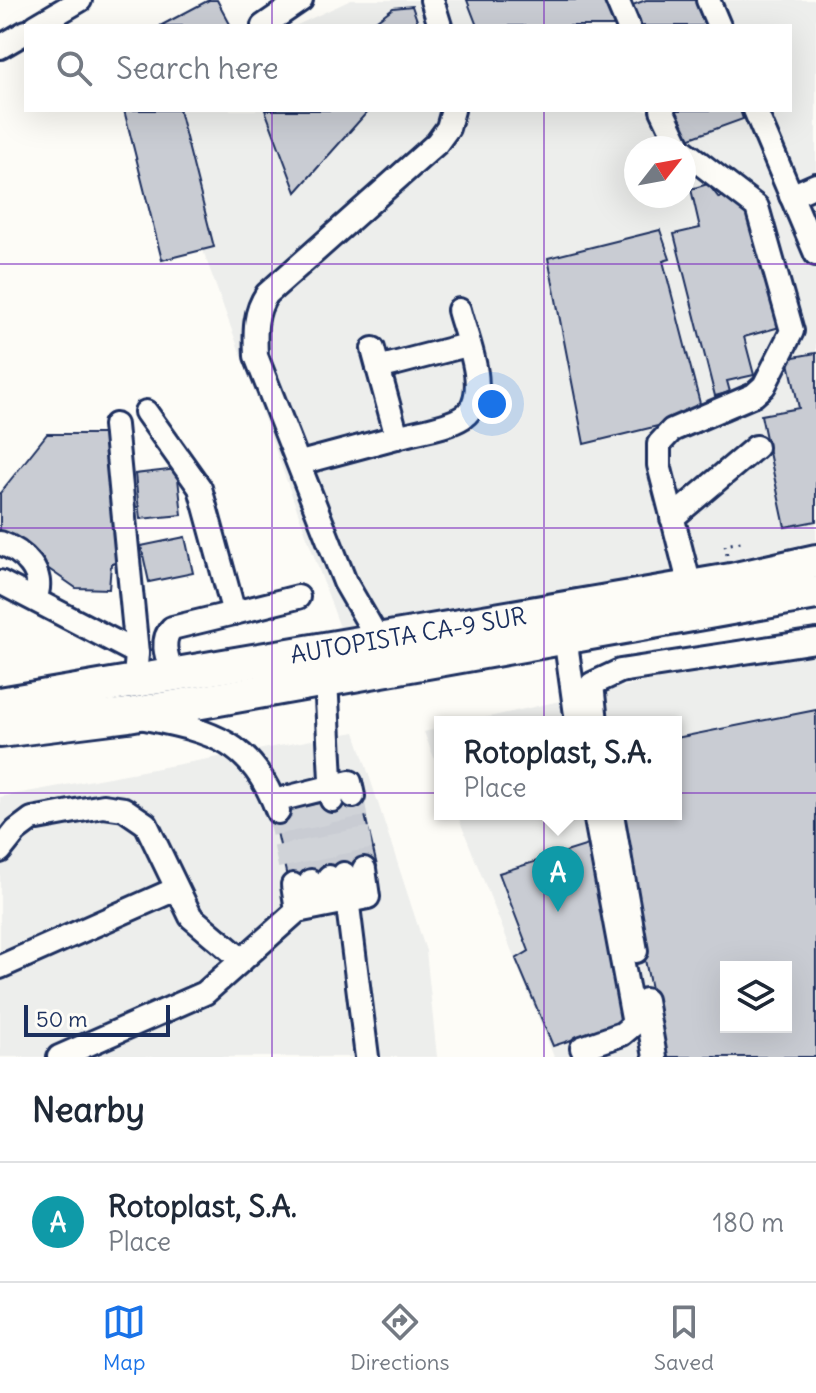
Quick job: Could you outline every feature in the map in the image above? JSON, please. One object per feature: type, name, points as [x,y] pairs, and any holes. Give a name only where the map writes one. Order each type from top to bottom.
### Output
[{"type":"highway","name":"AUTOPISTA CA-9 SUR","points":[[0,704],[136,668],[173,676],[690,586],[816,561]]},
{"type":"highway","name":"AUTOPISTA CA-9 SUR","points":[[0,731],[128,715],[816,593]]},
{"type":"street","points":[[41,15],[80,0]]},
{"type":"street","points":[[266,24],[301,0]]},
{"type":"street","points":[[432,0],[439,24]]},
{"type":"street","points":[[617,0],[627,24]]},
{"type":"street","points":[[708,0],[718,24]]},
{"type":"street","points":[[0,47],[24,33]]},
{"type":"street","points":[[378,639],[345,582],[256,356],[258,307],[267,294],[437,143],[448,128],[452,112]]},
{"type":"street","points":[[663,112],[675,136]]},
{"type":"street","points":[[756,112],[816,254]]},
{"type":"street","points":[[690,586],[659,465],[659,444],[672,430],[754,395],[764,386],[792,331],[757,207],[696,161]]},
{"type":"street","points":[[791,196],[816,185]]},
{"type":"street","points":[[300,463],[461,418],[472,408],[478,394],[459,310]]},
{"type":"street","points":[[397,437],[376,359],[467,345]]},
{"type":"street","points":[[146,412],[200,488],[234,613]]},
{"type":"street","points":[[115,425],[136,668]]},
{"type":"street","points":[[672,518],[756,447]]},
{"type":"street","points":[[0,543],[30,562],[38,575],[40,588],[35,598]]},
{"type":"street","points":[[0,582],[35,598],[136,668]]},
{"type":"street","points":[[173,676],[165,639],[172,628],[298,597]]},
{"type":"street","points":[[565,636],[576,716]]},
{"type":"street","points":[[595,716],[592,684],[620,671],[816,641]]},
{"type":"street","points":[[128,715],[201,730],[226,741],[246,756],[261,774],[309,799],[326,678]]},
{"type":"street","points":[[0,851],[16,831],[32,819],[103,806],[124,809],[146,824],[191,917],[242,960]]},
{"type":"street","points":[[582,1048],[622,1034],[634,1024],[596,820]]},
{"type":"street","points":[[613,820],[655,1057]]},
{"type":"street","points":[[328,877],[324,905],[367,1057]]},
{"type":"street","points":[[324,905],[328,877]]},
{"type":"street","points":[[59,1057],[205,993],[242,960],[324,905],[368,897],[328,877]]},
{"type":"street","points":[[0,967],[176,889]]},
{"type":"path","points":[[725,545],[746,541]]},
{"type":"shaded area","points":[[351,0],[816,0],[816,541],[347,647],[153,112],[792,112],[792,24],[299,24]]},
{"type":"shaded area","points":[[816,643],[816,1057],[554,1057],[459,820],[682,820],[682,716],[494,716]]},
{"type":"shaded area","points":[[434,730],[434,758],[424,732]]},
{"type":"shaded area","points":[[355,732],[426,951],[437,1057],[0,1057],[0,797]]},
{"type":"building","points":[[209,0],[217,0],[230,24],[164,24]]},
{"type":"building","points":[[467,0],[605,0],[614,24],[476,24]]},
{"type":"building","points":[[646,0],[700,0],[708,24],[633,24],[627,7]]},
{"type":"building","points":[[412,6],[418,24],[372,24],[393,8]]},
{"type":"building","points":[[125,112],[180,112],[214,247],[162,260]]},
{"type":"building","points":[[266,112],[367,112],[296,192]]},
{"type":"building","points":[[675,112],[741,112],[743,119],[696,136],[684,136]]},
{"type":"building","points":[[708,184],[719,198],[736,191],[743,211],[757,210],[787,325],[744,337],[754,375],[727,381],[730,392],[715,396],[674,234],[700,228],[695,208],[696,188]]},
{"type":"building","points":[[660,230],[670,259],[663,261],[703,415],[584,444],[548,258]]},
{"type":"building","points":[[816,353],[816,521],[785,527],[761,415],[799,408],[788,358]]},
{"type":"building","points":[[47,434],[113,434],[125,560],[111,564],[109,589],[76,588],[0,535],[0,493]]},
{"type":"building","points":[[177,469],[182,515],[140,519],[135,474]]},
{"type":"building","points":[[185,537],[193,573],[149,582],[141,546]]},
{"type":"building","points":[[816,710],[816,1057],[665,1057],[616,820],[682,820],[682,737]]},
{"type":"building","points":[[360,794],[377,866],[289,886],[273,814]]},
{"type":"building","points":[[588,845],[623,1023],[553,1046],[516,959],[529,951],[499,873]]},
{"type":"tunnel","points":[[353,796],[364,869]]},
{"type":"tunnel","points":[[332,800],[344,874]]},
{"type":"tunnel","points":[[314,805],[329,877]]},
{"type":"tunnel","points":[[297,808],[311,881]]},
{"type":"tunnel","points":[[278,812],[293,885]]},
{"type":"place","name":"Rotoplast, S.A.","points":[[558,912]]}]
